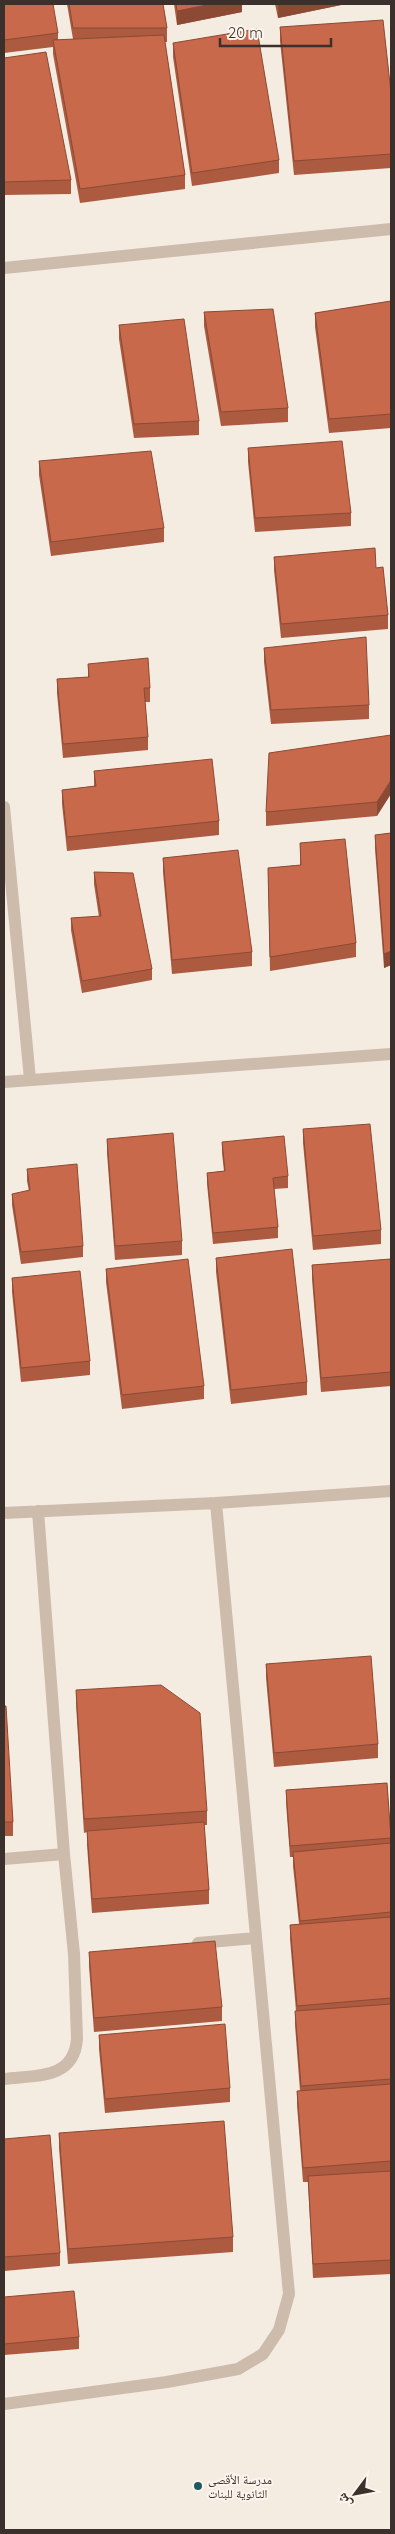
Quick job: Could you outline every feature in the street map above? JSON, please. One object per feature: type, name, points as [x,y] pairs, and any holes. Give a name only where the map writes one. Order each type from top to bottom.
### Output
[{"type":"street","points":[[4,268],[391,230]]},
{"type":"street","points":[[4,807],[30,1079]]},
{"type":"street","points":[[4,1082],[391,1054]]},
{"type":"street","points":[[4,1512],[216,1503],[391,1491]]},
{"type":"street","points":[[4,2404],[168,2382],[238,2369],[263,2354],[279,2330],[290,2294],[216,1503]]},
{"type":"street","points":[[4,2079],[57,2073],[76,2053],[78,1953],[64,1854],[38,1511]]},
{"type":"street","points":[[4,1859],[64,1854]]},
{"type":"street","points":[[188,1944],[256,1938]]},
{"type":"building","points":[[4,4],[53,4],[58,33],[4,40]]},
{"type":"building","points":[[69,4],[163,4],[167,28],[73,28]]},
{"type":"building","points":[[176,4],[212,4],[177,11]]},
{"type":"building","points":[[383,20],[391,93],[391,154],[294,161],[280,27]]},
{"type":"building","points":[[257,29],[279,160],[192,173],[173,43]]},
{"type":"building","points":[[164,35],[185,175],[80,189],[53,40]]},
{"type":"building","points":[[46,52],[71,180],[4,182],[4,58]]},
{"type":"building","points":[[391,301],[391,414],[329,419],[315,313]]},
{"type":"building","points":[[273,309],[288,408],[221,412],[204,312]]},
{"type":"building","points":[[184,319],[199,421],[134,424],[119,325]]},
{"type":"building","points":[[342,441],[351,513],[255,518],[248,448]]},
{"type":"building","points":[[151,451],[164,528],[51,542],[39,461]]},
{"type":"building","points":[[375,548],[376,568],[383,567],[388,615],[281,624],[274,557]]},
{"type":"building","points":[[366,637],[369,705],[271,710],[264,648]]},
{"type":"building","points":[[148,658],[150,688],[144,688],[148,737],[63,744],[57,679],[89,677],[88,664]]},
{"type":"building","points":[[391,735],[391,780],[377,802],[266,812],[269,753]]},
{"type":"building","points":[[212,759],[219,821],[67,837],[62,790],[96,786],[94,771]]},
{"type":"building","points":[[391,833],[391,951],[384,954],[375,835]]},
{"type":"building","points":[[345,839],[356,943],[270,957],[268,868],[301,865],[300,843]]},
{"type":"building","points":[[238,850],[252,952],[172,960],[163,858]]},
{"type":"building","points":[[94,872],[133,873],[152,969],[82,981],[71,918],[101,916]]},
{"type":"building","points":[[370,1124],[381,1230],[313,1236],[303,1129]]},
{"type":"building","points":[[173,1133],[182,1241],[115,1246],[107,1139]]},
{"type":"building","points":[[284,1136],[288,1176],[273,1178],[278,1227],[213,1233],[207,1173],[225,1171],[222,1142]]},
{"type":"building","points":[[77,1164],[83,1246],[21,1252],[12,1194],[30,1190],[27,1169]]},
{"type":"building","points":[[292,1249],[307,1382],[231,1390],[216,1258]]},
{"type":"building","points":[[188,1259],[204,1386],[122,1395],[106,1269]]},
{"type":"building","points":[[391,1259],[391,1372],[321,1378],[312,1265]]},
{"type":"building","points":[[80,1271],[90,1361],[21,1368],[12,1278]]},
{"type":"building","points":[[371,1656],[378,1744],[274,1753],[266,1664]]},
{"type":"building","points":[[161,1685],[200,1713],[207,1811],[84,1819],[76,1690]]},
{"type":"building","points":[[4,1706],[6,1706],[13,1822],[4,1822]]},
{"type":"building","points":[[387,1783],[391,1838],[290,1846],[286,1790]]},
{"type":"building","points":[[204,1822],[209,1890],[92,1899],[87,1831]]},
{"type":"building","points":[[391,1843],[391,1912],[300,1921],[293,1852]]},
{"type":"building","points":[[391,1917],[391,1998],[297,2006],[290,1925]]},
{"type":"building","points":[[215,1941],[222,2007],[94,2018],[89,1952]]},
{"type":"building","points":[[391,2004],[391,2079],[301,2086],[295,2011]]},
{"type":"building","points":[[225,2024],[230,2088],[105,2099],[99,2035]]},
{"type":"building","points":[[391,2084],[391,2161],[303,2168],[297,2091]]},
{"type":"building","points":[[224,2121],[233,2237],[68,2249],[59,2133]]},
{"type":"building","points":[[50,2135],[60,2253],[4,2257],[4,2139]]},
{"type":"building","points":[[391,2171],[391,2260],[313,2264],[308,2176]]},
{"type":"building","points":[[74,2291],[79,2337],[4,2344],[4,2297]]},
{"type":"place","name":"مدرسة الأقصى الثانوية للبنات","points":[[198,2486]]}]
